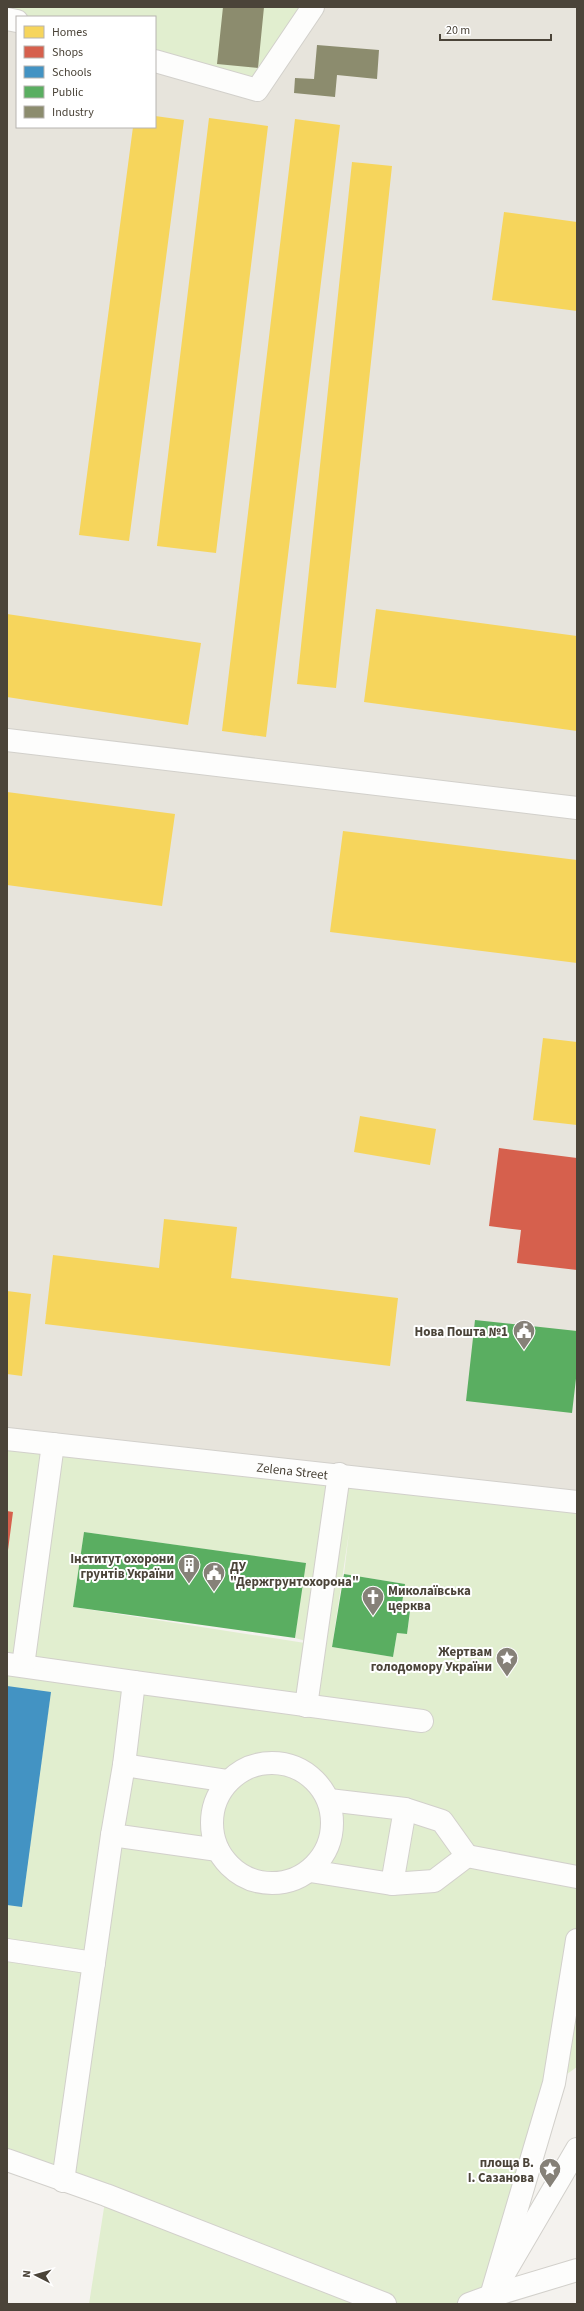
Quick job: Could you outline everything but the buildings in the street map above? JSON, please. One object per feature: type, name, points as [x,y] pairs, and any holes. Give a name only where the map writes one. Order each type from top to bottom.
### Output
[{"type":"street","points":[[156,61],[257,90],[314,7]]},
{"type":"street","points":[[7,740],[577,808]]},
{"type":"street","name":"Zelena Street","points":[[7,1439],[339,1474],[577,1502]]},
{"type":"street","points":[[52,1444],[15,1665],[422,1721]]},
{"type":"street","points":[[306,1706],[339,1474]]},
{"type":"street","points":[[63,2181],[112,1835],[124,1765],[134,1682]]},
{"type":"street","points":[[276,1762],[296,1766],[314,1778],[322,1788],[328,1800],[333,1819],[331,1838],[323,1856],[310,1871],[293,1880],[281,1883],[256,1881],[238,1873],[224,1860],[218,1850],[213,1833],[212,1814],[218,1796],[228,1781],[242,1770],[255,1764],[276,1762]]},
{"type":"street","points":[[124,1765],[228,1781]]},
{"type":"street","points":[[328,1800],[405,1809],[442,1821],[467,1856],[577,1877]]},
{"type":"street","points":[[392,1884],[405,1809]]},
{"type":"street","points":[[112,1835],[218,1850]]},
{"type":"street","points":[[310,1871],[392,1884],[434,1881],[467,1856]]},
{"type":"street","points":[[491,2296],[554,2083],[577,1940]]},
{"type":"street","points":[[7,1950],[94,1963]]},
{"type":"street","points":[[491,2296],[577,2150]]},
{"type":"street","points":[[7,2160],[106,2195],[386,2304]]},
{"type":"street","points":[[469,2304],[577,2270]]},
{"type":"shaded area","points":[[313,7],[577,7],[577,1502],[7,1440],[7,25],[16,28],[16,128],[156,128],[156,63]]},
{"type":"green space","points":[[7,7],[313,7],[257,90],[156,61],[156,16],[16,16],[16,19],[7,19]]},
{"type":"green space","points":[[7,1440],[577,1502],[577,2067],[554,2083],[491,2296],[469,2304],[89,2304],[106,2195],[7,2160]],"holes":[[[84,1532],[305,1563],[295,1638],[324,1646],[73,1607]],[[349,1532],[344,1574],[405,1584],[401,1610],[410,1612],[407,1634],[397,1633],[393,1657],[332,1647]]]},
{"type":"place","name":"Нова Пошта №1","points":[[524,1350]]},
{"type":"place","name":"Інститут охорони грунтів України","points":[[189,1584]]},
{"type":"place","name":"ДУ \"Держгрунтохорона\"","points":[[214,1592]]},
{"type":"place","name":"Миколаївська церква","points":[[373,1616]]},
{"type":"place","name":"Жертвам голодомору України","points":[[507,1678]]},
{"type":"place","name":"площа В. І. Сазанова","points":[[550,2188]]}]
